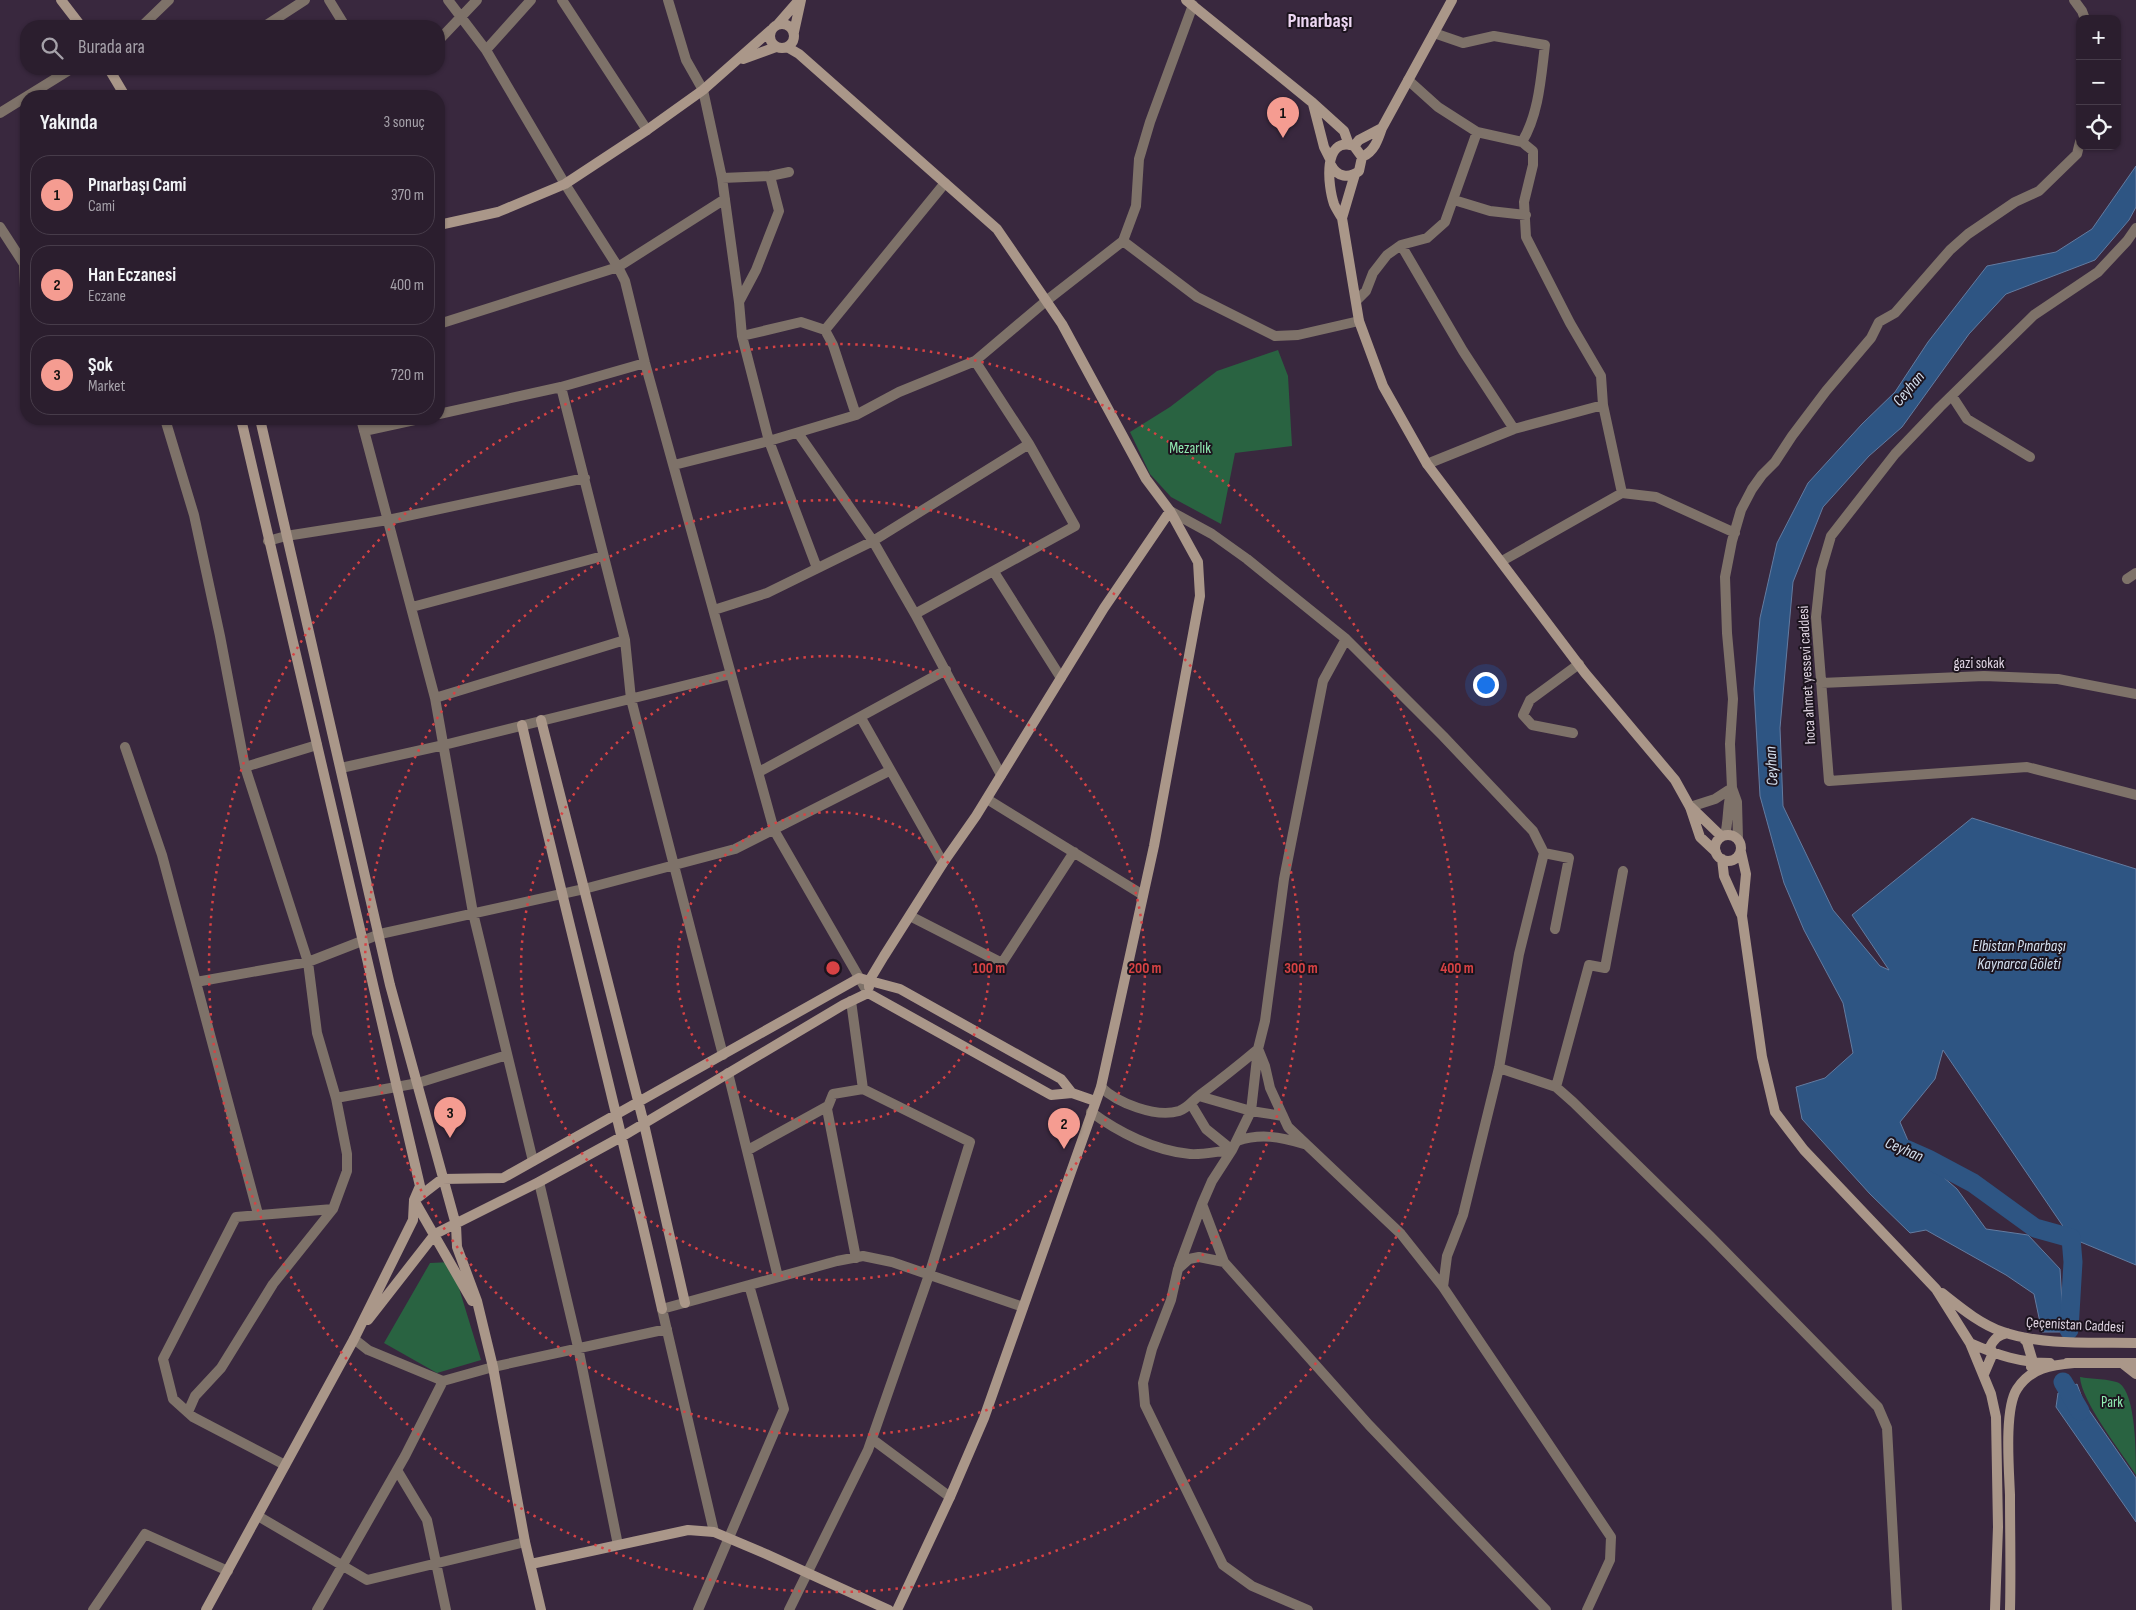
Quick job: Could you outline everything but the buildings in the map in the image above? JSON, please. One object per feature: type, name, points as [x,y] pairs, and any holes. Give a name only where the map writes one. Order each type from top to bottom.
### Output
[{"type":"street","points":[[61,0],[76,20]]},
{"type":"street","points":[[149,20],[169,0]]},
{"type":"street","points":[[274,20],[306,0]]},
{"type":"street","points":[[329,0],[341,20]]},
{"type":"street","points":[[448,0],[463,17],[486,50],[625,281],[774,830],[864,980],[868,993],[1051,1095],[1072,1093],[1095,1101]]},
{"type":"street","points":[[445,34],[477,0]]},
{"type":"street","points":[[486,50],[531,0]]},
{"type":"street","points":[[562,0],[647,130]]},
{"type":"street","points":[[668,0],[686,60],[703,90],[722,178],[742,336],[769,441],[817,568]]},
{"type":"street","points":[[445,224],[498,212],[565,184],[647,130],[703,90],[775,27],[800,0]]},
{"type":"street","points":[[787,48],[794,41],[800,0]]},
{"type":"street","points":[[1362,157],[1367,156],[1377,143],[1382,128],[1452,0]]},
{"type":"street","points":[[2074,0],[2083,15]]},
{"type":"street","points":[[674,465],[769,441],[856,415],[899,392],[976,361],[1046,301],[1123,241],[1136,206],[1139,159],[1189,2],[1344,131],[1362,157],[1361,167],[1355,174],[1342,218]]},
{"type":"street","points":[[775,27],[788,25],[794,32]]},
{"type":"street","points":[[775,27],[770,39],[776,47]]},
{"type":"street","points":[[1434,32],[1463,43],[1494,36],[1545,45],[1530,128],[1522,142]]},
{"type":"street","points":[[737,61],[776,47],[787,48],[799,54],[997,229],[1062,324],[1146,479],[1170,511],[1198,562],[1200,596],[1154,846],[1101,1087],[1090,1112],[984,1418],[950,1497],[897,1610]]},
{"type":"street","points":[[37,90],[61,75]]},
{"type":"street","points":[[113,75],[121,90]]},
{"type":"street","points":[[1408,80],[1438,107],[1477,132],[1522,142],[1533,151],[1533,165],[1524,202],[1526,237],[1570,323],[1601,376],[1604,405],[1622,493]]},
{"type":"street","points":[[0,113],[20,101]]},
{"type":"street","points":[[1312,103],[1324,147],[1333,169],[1341,175],[1355,174]]},
{"type":"street","points":[[1382,128],[1352,145],[1339,146],[1334,150],[1329,173],[1334,205],[1342,218],[1359,321],[1383,386],[1427,464],[1579,664],[1675,780],[1690,806],[1700,837],[1719,856],[1730,861],[1735,859],[1742,848],[1738,839],[1737,802],[1732,788],[1730,744],[1732,699],[1725,577],[1741,510],[1762,475],[1775,462],[1826,391],[1871,338],[1879,322],[1895,313],[1950,250],[1968,234],[2015,202],[2039,191],[2077,154],[2078,150]]},
{"type":"street","points":[[1356,301],[1366,291],[1373,273],[1387,255],[1401,245],[1427,238],[1445,222],[1477,132]]},
{"type":"street","points":[[722,178],[770,176],[789,172]]},
{"type":"street","points":[[739,302],[756,270],[779,211],[770,176]]},
{"type":"street","points":[[825,330],[945,183]]},
{"type":"street","points":[[445,322],[618,267],[725,199]]},
{"type":"street","points":[[1454,200],[1490,211],[1526,216]]},
{"type":"street","points":[[0,227],[20,256]]},
{"type":"street","name":"hoca ahmet yessevi caddesi","points":[[2136,228],[2127,241],[2098,272],[2034,315],[1894,454],[1831,536],[1821,570],[1816,617],[1829,781],[2027,767],[2136,795]]},
{"type":"street","points":[[1123,241],[1197,297],[1275,336],[1298,335],[1359,321]]},
{"type":"street","points":[[1401,245],[1463,351],[1514,429]]},
{"type":"street","points":[[742,336],[801,322],[825,330],[833,345],[856,415]]},
{"type":"street","points":[[915,614],[1075,526],[1029,444],[976,361]]},
{"type":"street","points":[[445,413],[561,386],[646,363]]},
{"type":"street","points":[[561,386],[625,640],[631,699],[723,1055]]},
{"type":"street","points":[[1952,396],[1967,419],[2030,457]]},
{"type":"street","points":[[1427,464],[1514,429],[1604,405]]},
{"type":"street","points":[[167,425],[194,515],[245,767],[308,962],[317,1033],[336,1098],[347,1154],[347,1171],[333,1209],[273,1284],[221,1368],[196,1396],[188,1412]]},
{"type":"street","points":[[206,1610],[354,1339],[413,1220],[414,1200],[420,1186],[242,425]]},
{"type":"street","points":[[261,425],[380,934],[390,985],[456,1225],[457,1247],[477,1300],[493,1367],[525,1542],[541,1610]]},
{"type":"street","points":[[362,425],[435,698],[473,914],[532,1161]]},
{"type":"street","points":[[364,432],[394,425]]},
{"type":"street","points":[[798,432],[873,541],[946,670],[1001,775]]},
{"type":"street","points":[[714,610],[768,593],[873,541],[1029,444]]},
{"type":"street","points":[[268,541],[286,536],[388,520],[585,478]]},
{"type":"street","points":[[1502,561],[1622,493],[1656,497],[1734,533]]},
{"type":"street","points":[[1170,511],[1212,534],[1247,558],[1346,639],[1443,736],[1533,831],[1544,853],[1519,954],[1499,1068],[1463,1214],[1447,1256],[1443,1287]]},
{"type":"street","points":[[414,1200],[442,1179],[503,1178],[723,1055],[864,980],[910,916],[987,799],[1123,579],[1170,511]]},
{"type":"street","points":[[412,607],[603,556]]},
{"type":"street","points":[[994,572],[1061,678]]},
{"type":"street","points":[[1232,1150],[1251,1111],[1258,1049],[1265,1021],[1284,879],[1323,681],[1346,639]]},
{"type":"street","points":[[435,698],[625,640]]},
{"type":"street","points":[[1574,733],[1532,725],[1523,715],[1530,700],[1579,664]]},
{"type":"street","points":[[759,772],[946,670]]},
{"type":"street","points":[[341,768],[444,746],[541,720],[731,674]]},
{"type":"street","name":"gazi sokak","points":[[1821,683],[1984,676],[2058,679],[2136,694]]},
{"type":"street","points":[[860,718],[943,864]]},
{"type":"street","points":[[541,720],[644,1124],[685,1303]]},
{"type":"street","points":[[522,725],[561,894],[623,1136],[714,1532]]},
{"type":"street","points":[[245,767],[316,745]]},
{"type":"street","points":[[125,747],[162,855],[258,1214]]},
{"type":"street","points":[[196,982],[308,962],[380,934],[584,889],[735,849],[890,771]]},
{"type":"street","points":[[1690,806],[1715,799],[1732,788]]},
{"type":"street","points":[[1732,788],[1728,798],[1729,821],[1723,836],[1716,843],[1724,876],[1742,916]]},
{"type":"street","points":[[987,799],[1143,895]]},
{"type":"street","points":[[1690,806],[1723,836],[1734,836],[1738,839]]},
{"type":"street","points":[[910,916],[1002,963],[1074,852]]},
{"type":"street","points":[[1740,852],[1746,874],[1742,916],[1762,1057],[1775,1112],[1804,1150],[1936,1289],[1970,1343],[1984,1374],[1996,1417],[1998,1527],[1995,1610]]},
{"type":"street","points":[[1544,853],[1569,858],[1555,929]]},
{"type":"street","points":[[1556,1087],[1589,964],[1605,968],[1623,871]]},
{"type":"street","points":[[864,980],[900,989],[1061,1079],[1072,1093]]},
{"type":"street","points":[[354,1339],[435,1234],[539,1182],[623,1136],[851,1001],[868,993]]},
{"type":"street","points":[[851,1001],[863,1089]]},
{"type":"street","points":[[1101,1087],[1109,1095],[1128,1104],[1154,1111],[1179,1111],[1217,1084],[1258,1049]]},
{"type":"street","points":[[1258,1049],[1265,1066],[1270,1088],[1288,1127],[1401,1234],[1443,1287],[1611,1537],[1610,1560],[1587,1610]]},
{"type":"street","points":[[336,1098],[418,1083],[507,1055]]},
{"type":"street","points":[[1499,1068],[1556,1087],[1710,1236],[1878,1407],[1887,1428],[1897,1610]]},
{"type":"street","points":[[728,1073],[778,1278]]},
{"type":"street","points":[[789,1610],[872,1439],[930,1275],[970,1142],[863,1089],[833,1094],[826,1109],[856,1258]]},
{"type":"street","points":[[1198,1096],[1251,1111],[1283,1116]]},
{"type":"street","points":[[1191,1104],[1206,1130],[1232,1150]]},
{"type":"street","points":[[748,1150],[828,1106]]},
{"type":"street","points":[[1090,1112],[1109,1125],[1146,1142],[1168,1149],[1191,1154],[1232,1150]]},
{"type":"street","points":[[1305,1144],[1286,1138],[1264,1135],[1250,1137],[1237,1142],[1212,1181],[1202,1204],[1178,1269],[1171,1300],[1152,1349],[1143,1383],[1145,1405],[1223,1564],[1252,1586],[1308,1610]]},
{"type":"street","points":[[539,1182],[578,1347],[618,1545]]},
{"type":"street","points":[[414,1200],[474,1305],[493,1367]]},
{"type":"street","points":[[1202,1204],[1224,1262],[1369,1425],[1546,1610]]},
{"type":"street","points":[[285,1465],[194,1417],[173,1399],[163,1359],[236,1217],[333,1209]]},
{"type":"street","points":[[662,1309],[863,1256],[892,1262],[1023,1307]]},
{"type":"street","points":[[1178,1269],[1189,1259],[1199,1257],[1224,1262]]},
{"type":"street","points":[[698,1610],[784,1409],[749,1285]]},
{"type":"street","name":"Çeçenistan Caddesi","points":[[1936,1289],[1984,1323],[2006,1333],[2044,1340],[2136,1343]]},
{"type":"street","points":[[354,1339],[368,1350],[443,1381],[578,1347],[667,1329]]},
{"type":"street","points":[[1984,1374],[1993,1353],[1990,1347],[1992,1342],[2001,1334],[2006,1333]]},
{"type":"street","points":[[2022,1337],[2026,1342],[2033,1362],[2025,1380]]},
{"type":"street","points":[[1970,1343],[2019,1361],[2136,1363]]},
{"type":"street","points":[[2010,1610],[2009,1454],[2011,1400],[2017,1388],[2042,1368],[2074,1363]]},
{"type":"street","points":[[2122,1363],[2136,1374]]},
{"type":"street","points":[[317,1610],[397,1470],[443,1381]]},
{"type":"street","points":[[872,1439],[950,1497]]},
{"type":"street","points":[[397,1470],[427,1520],[446,1610]]},
{"type":"street","points":[[258,1516],[367,1580],[437,1565],[525,1542]]},
{"type":"street","points":[[530,1564],[688,1530],[714,1532],[889,1610]]},
{"type":"street","points":[[93,1610],[145,1534],[228,1570]]},
{"type":"green space","name":"Mezarlık","points":[[1278,350],[1288,376],[1292,446],[1235,453],[1221,524],[1171,497],[1150,474],[1130,432],[1170,407],[1217,371]]},
{"type":"green space","points":[[451,1262],[481,1360],[437,1373],[384,1343],[430,1263]]},
{"type":"green space","name":"Park","points":[[2080,1377],[2119,1383],[2125,1389],[2134,1425],[2136,1475],[2094,1413],[2082,1387]]},
{"type":"water","name":"Elbistan Pınarbaşı Kaynarca Göleti","points":[[2136,166],[2136,207],[2129,220],[2095,260],[2006,294],[1969,334],[1902,427],[1869,456],[1823,507],[1793,582],[1780,728],[1783,806],[1833,910],[1880,966],[1889,970],[1852,915],[1972,818],[2136,869],[2136,1265],[2071,1238],[1943,1050],[1935,1079],[1900,1122],[1912,1150],[1957,1189],[1986,1229],[2028,1235],[2060,1269],[2061,1332],[2042,1332],[2034,1294],[2006,1275],[1926,1230],[1910,1233],[1870,1194],[1802,1119],[1796,1087],[1825,1078],[1853,1053],[1843,1003],[1804,930],[1784,883],[1760,796],[1754,689],[1760,618],[1777,543],[1808,483],[1862,424],[1895,392],[1928,342],[1987,266],[2056,252],[2092,229]]},
{"type":"water","points":[[2077,1384],[2084,1403],[2136,1478],[2136,1522],[2056,1407],[2058,1393]]},
{"type":"waterway","name":"Ceyhan","points":[[1894,1144],[1928,1159],[1973,1183],[2035,1228],[2071,1238],[2073,1262],[2069,1330]]},
{"type":"waterway","name":"Ceyhan","points":[[2063,1382],[2080,1411]]},
{"type":"place","name":"Pınarbaşı Cami","points":[[1283,138]]},
{"type":"place","name":"Şok","points":[[450,1138]]},
{"type":"place","name":"Han Eczanesi","points":[[1064,1149]]},
{"type":"district","name":"Pınarbaşı","points":[[1320,21]]}]
